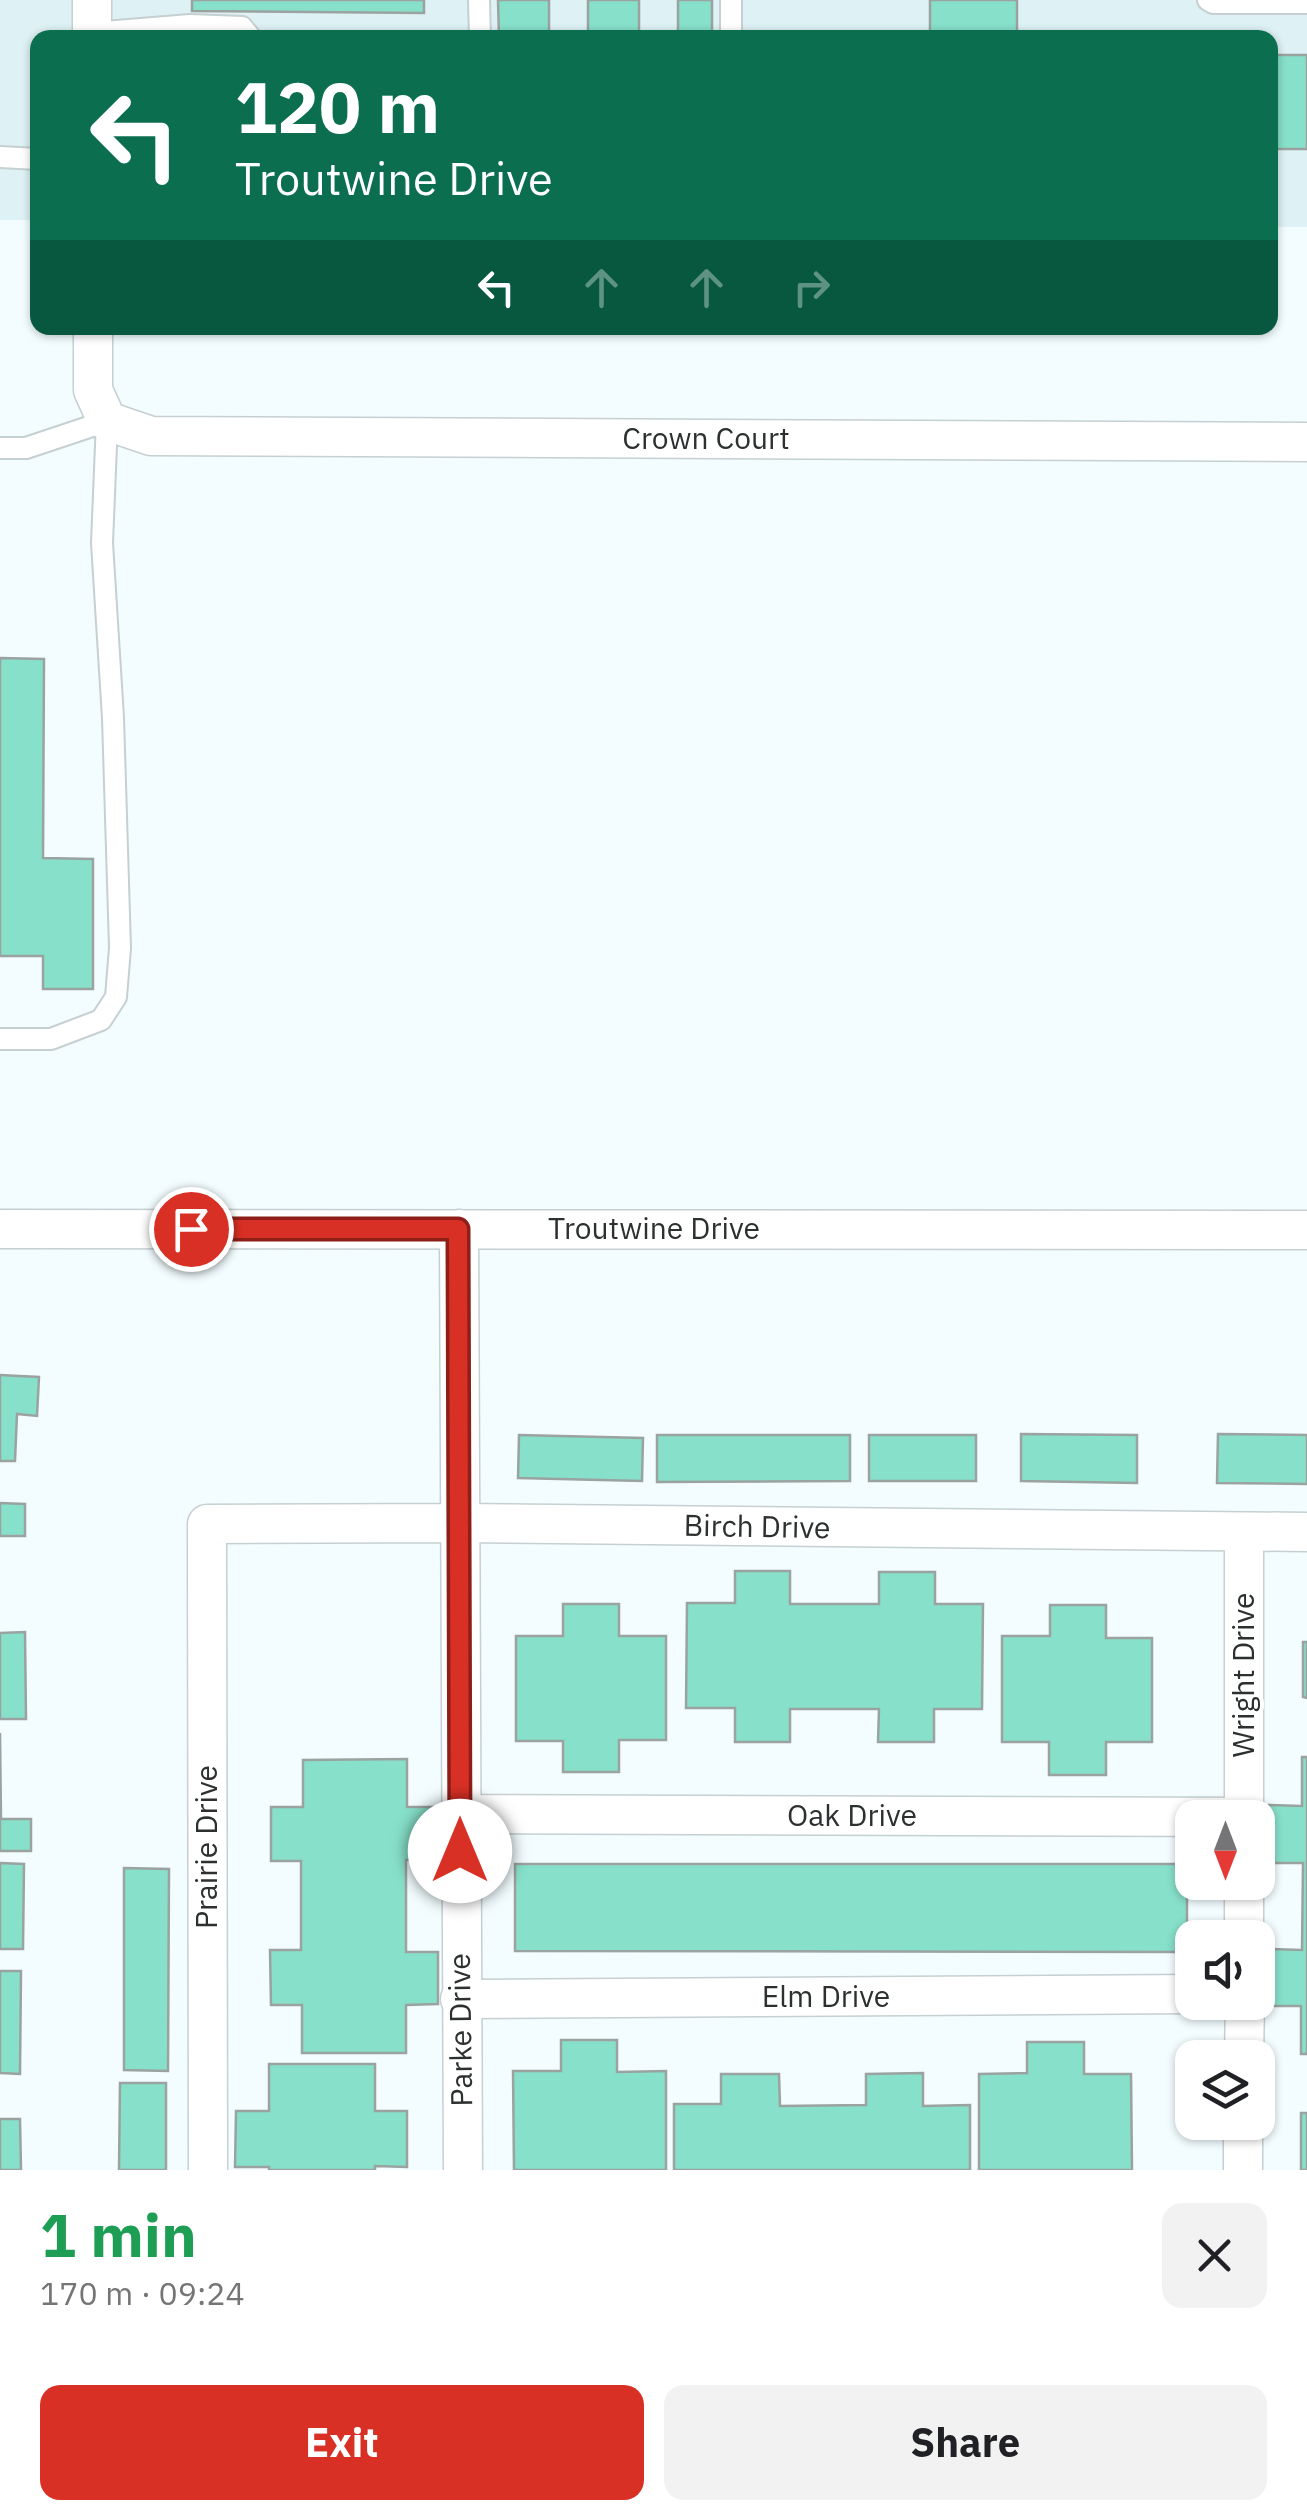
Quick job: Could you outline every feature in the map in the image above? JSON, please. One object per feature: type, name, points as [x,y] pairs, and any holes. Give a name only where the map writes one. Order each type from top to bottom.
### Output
[{"type":"street","points":[[93,335],[93,390],[107,422]]},
{"type":"street","name":"Crown Court","points":[[107,422],[151,436],[1307,442]]},
{"type":"street","name":"Troutwine Drive","points":[[0,1228],[1307,1230]]},
{"type":"street","name":"Parke Drive","points":[[458,1229],[463,2170]]},
{"type":"street","name":"Birch Drive","points":[[207,1524],[1307,1532]]},
{"type":"street","name":"Prairie Drive","points":[[207,1524],[208,2170]]},
{"type":"street","name":"Wright Drive","points":[[1244,1532],[1244,1800]]},
{"type":"street","name":"Oak Drive","points":[[460,1814],[1175,1817]]},
{"type":"street","name":"Elm Drive","points":[[460,1999],[1175,1994]]},
{"type":"street","points":[[1243,2170],[1244,2140]]},
{"type":"lane","points":[[479,0],[480,30]]},
{"type":"lane","points":[[731,0],[731,30]]},
{"type":"lane","points":[[1208,0],[1307,4]]},
{"type":"lane","points":[[92,24],[244,30]]},
{"type":"lane","points":[[0,157],[30,159]]},
{"type":"lane","points":[[0,448],[26,448],[107,422],[102,544],[113,718],[120,948],[116,998],[101,1020],[51,1039],[0,1039]]},
{"type":"shaded area","points":[[0,0],[1307,0],[1307,227],[1278,227],[1278,30],[30,30],[30,220],[0,220]]},
{"type":"building","points":[[192,0],[424,0],[424,13],[192,11]]},
{"type":"building","points":[[498,0],[549,0],[549,30],[499,30]]},
{"type":"building","points":[[588,0],[639,0],[639,30],[588,30]]},
{"type":"building","points":[[678,0],[712,0],[712,30],[678,30]]},
{"type":"building","points":[[930,0],[1017,0],[1017,30],[930,30]]},
{"type":"building","points":[[1278,55],[1307,55],[1307,149],[1278,149]]},
{"type":"building","points":[[0,658],[44,659],[43,858],[93,859],[93,989],[43,989],[43,956],[0,956]]},
{"type":"building","points":[[0,1375],[39,1377],[37,1416],[17,1414],[15,1461],[0,1461]]},
{"type":"building","points":[[1021,1434],[1137,1435],[1137,1483],[1021,1481]]},
{"type":"building","points":[[1218,1434],[1307,1435],[1307,1484],[1217,1483]]},
{"type":"building","points":[[519,1435],[643,1438],[642,1481],[518,1478]]},
{"type":"building","points":[[657,1435],[850,1435],[850,1481],[657,1482]]},
{"type":"building","points":[[869,1435],[976,1435],[976,1481],[869,1481]]},
{"type":"building","points":[[0,1503],[25,1504],[25,1536],[0,1536]]},
{"type":"building","points":[[735,1571],[790,1571],[790,1604],[879,1604],[879,1572],[935,1572],[935,1604],[983,1604],[982,1709],[934,1709],[934,1742],[878,1742],[879,1709],[790,1709],[790,1742],[735,1742],[735,1708],[686,1708],[687,1603],[735,1603]]},
{"type":"building","points":[[563,1604],[619,1604],[619,1636],[666,1636],[666,1740],[619,1740],[619,1772],[563,1772],[563,1741],[516,1741],[516,1636],[563,1636]]},
{"type":"building","points":[[1050,1605],[1106,1605],[1106,1638],[1152,1638],[1152,1742],[1106,1742],[1106,1775],[1049,1775],[1049,1742],[1002,1742],[1002,1636],[1050,1636]]},
{"type":"building","points":[[25,1632],[26,1719],[0,1719],[0,1633]]},
{"type":"building","points":[[1303,1642],[1307,1642],[1307,1698],[1303,1697]]},
{"type":"building","points":[[0,1733],[1,1819],[31,1819],[31,1851],[0,1851]]},
{"type":"building","points":[[1302,1757],[1307,1757],[1307,2054],[1301,2054],[1301,2006],[1275,2006],[1275,1949],[1302,1950],[1303,1863],[1275,1863],[1275,1805],[1302,1806]]},
{"type":"building","points":[[407,1759],[407,1807],[439,1807],[439,1860],[406,1860],[406,1952],[438,1952],[438,2004],[406,2005],[406,2053],[302,2053],[302,2005],[271,2005],[270,1950],[301,1950],[301,1861],[271,1861],[271,1807],[303,1807],[303,1760]]},
{"type":"building","points":[[0,1863],[24,1864],[23,1949],[0,1949]]},
{"type":"building","points":[[515,1864],[1175,1864],[1175,1900],[1187,1900],[1187,1920],[1175,1920],[1175,1952],[515,1951]]},
{"type":"building","points":[[124,1868],[169,1869],[168,2071],[124,2070]]},
{"type":"building","points":[[0,1971],[21,1971],[20,2074],[0,2073]]},
{"type":"building","points":[[561,2040],[617,2040],[617,2072],[666,2071],[666,2170],[514,2170],[513,2071],[561,2071]]},
{"type":"building","points":[[1027,2042],[1084,2042],[1084,2074],[1131,2074],[1132,2170],[979,2170],[979,2074],[1027,2073]]},
{"type":"building","points":[[269,2064],[375,2064],[375,2111],[407,2111],[407,2167],[235,2167],[236,2111],[269,2111]]},
{"type":"building","points":[[923,2073],[923,2106],[970,2105],[970,2170],[674,2170],[674,2104],[721,2104],[721,2074],[779,2074],[780,2106],[866,2105],[866,2074]]},
{"type":"building","points":[[120,2083],[166,2083],[166,2170],[119,2170]]},
{"type":"building","points":[[1301,2113],[1307,2113],[1307,2170],[1301,2170]]},
{"type":"building","points":[[0,2119],[20,2119],[21,2170],[0,2170]]},
{"type":"route","points":[[191,1229],[458,1229],[460,1851]]}]
